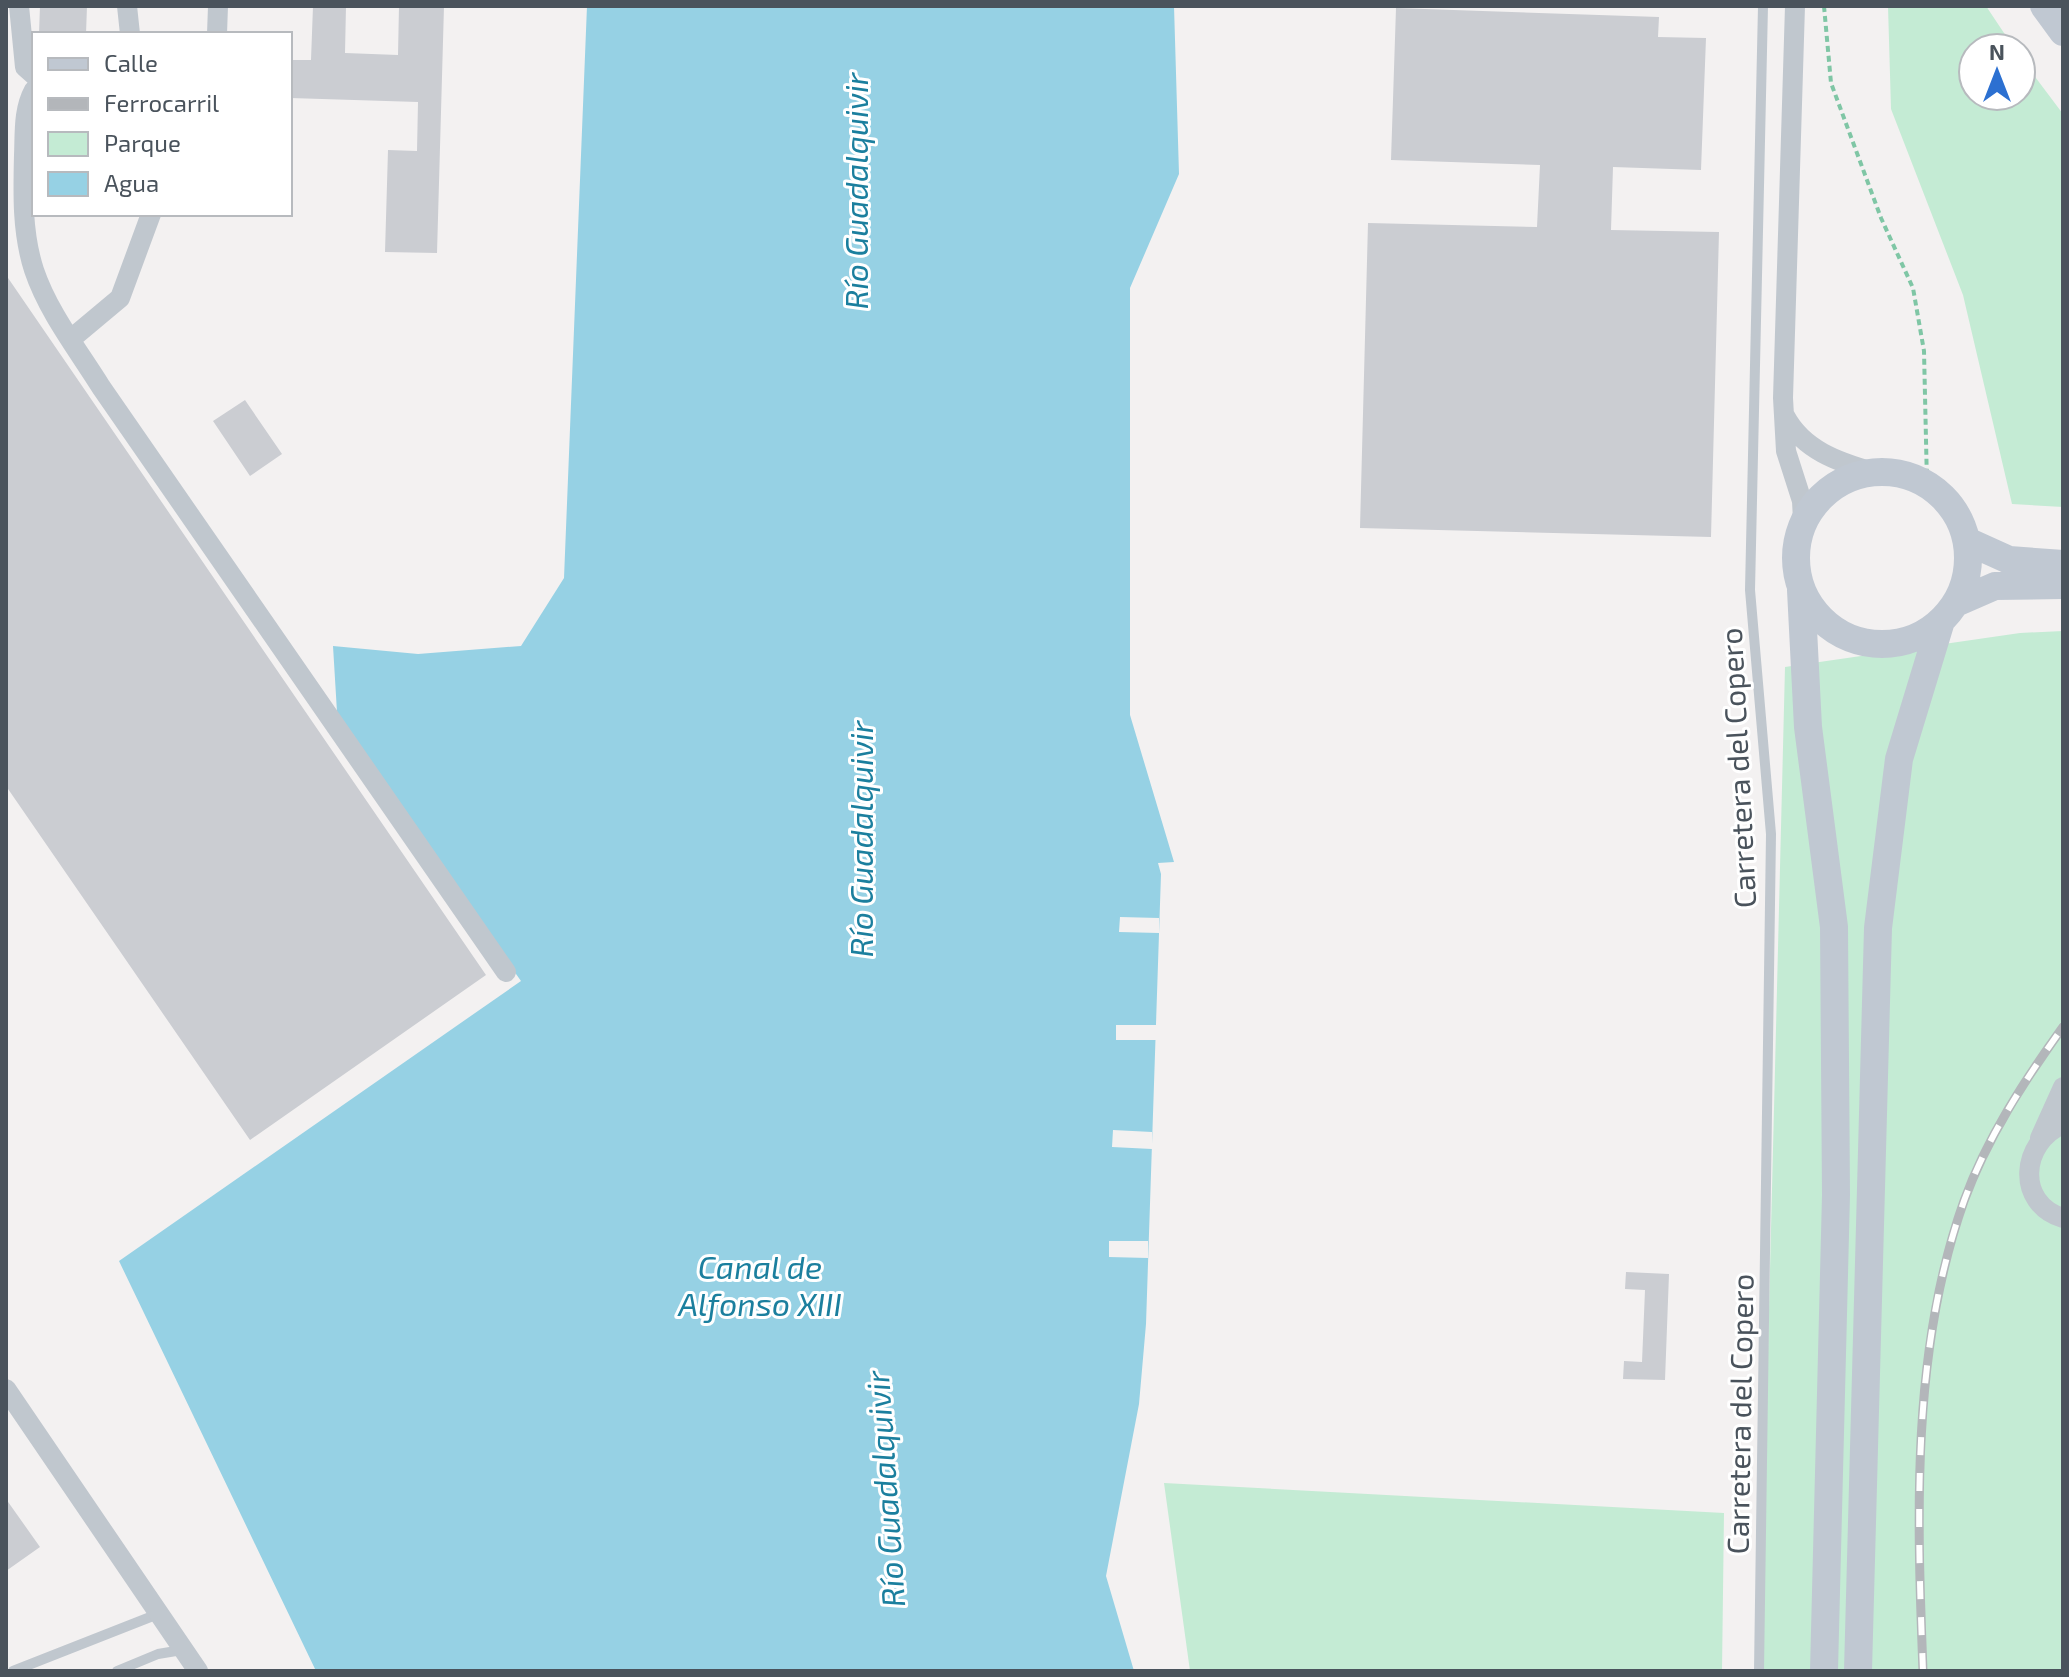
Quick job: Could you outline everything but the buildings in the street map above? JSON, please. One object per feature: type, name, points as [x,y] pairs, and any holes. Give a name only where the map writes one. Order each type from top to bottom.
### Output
[{"type":"main road","points":[[2044,6],[2063,32]]},
{"type":"main road","points":[[1824,1671],[1836,1195],[1834,927],[1808,727],[1801,590],[1795,567],[1796,543],[1803,520],[1832,487],[1873,472],[1910,476],[1927,484],[1945,499],[1960,519],[1967,541],[1967,573],[1949,612],[1899,759],[1878,928],[1858,1671]]},
{"type":"main road","points":[[1967,541],[2009,560],[2063,564]]},
{"type":"main road","points":[[1801,590],[1816,614],[1837,632],[1863,642],[1891,644],[1918,637],[1949,612],[1995,586],[2063,585]]},
{"type":"street","points":[[19,6],[25,67],[32,73]]},
{"type":"street","points":[[127,6],[130,32]]},
{"type":"street","points":[[217,32],[218,6]]},
{"type":"street","points":[[1795,6],[1784,413],[1786,451],[1802,501],[1803,520]]},
{"type":"street","points":[[32,95],[26,109],[23,192],[26,239],[34,272],[71,339],[506,972]]},
{"type":"street","points":[[71,339],[120,298],[150,216]]},
{"type":"street","points":[[1784,413],[1796,433],[1820,452],[1873,472]]},
{"type":"street","points":[[2063,1087],[2030,1156],[2028,1172],[2032,1192],[2042,1207],[2063,1218]]},
{"type":"street","points":[[2038,1140],[2063,1124]]},
{"type":"street","points":[[6,1389],[198,1671]]},
{"type":"lane","name":"Carretera del Copero","points":[[1759,1671],[1771,834],[1750,590],[1763,6]]},
{"type":"lane","points":[[13,1671],[158,1614]]},
{"type":"lane","points":[[117,1671],[158,1654],[182,1650]]},
{"type":"path","points":[[1824,6],[1831,83],[1881,218],[1913,288],[1924,351],[1927,484]]},
{"type":"green space","points":[[1888,6],[1986,6],[2003,32],[1957,32],[1957,112],[2037,112],[2037,79],[2063,114],[2063,507],[2012,504],[1963,295],[1891,109]]},
{"type":"green space","points":[[2063,631],[2063,1671],[1760,1671],[1785,667],[2020,633]]},
{"type":"green space","points":[[1164,1483],[1724,1513],[1722,1671],[1190,1671]]},
{"type":"water","name":"Canal de Alfonso XIII","points":[[587,6],[1174,6],[1179,174],[1130,288],[1130,715],[1174,862],[1158,863],[1161,874],[1146,1324],[1139,1404],[1106,1576],[1134,1671],[316,1671],[119,1261],[521,981],[418,837],[339,745],[333,646],[418,654],[521,646],[564,578]]},
{"type":"pier","points":[[1120,917],[1159,918],[1159,933],[1119,932]]},
{"type":"pier","points":[[1116,1025],[1156,1025],[1156,1040],[1116,1040]]},
{"type":"pier","points":[[1113,1130],[1152,1132],[1152,1149],[1112,1147]]},
{"type":"pier","points":[[1109,1241],[1148,1241],[1148,1258],[1109,1257]]},
{"type":"railway","points":[[1923,1671],[1919,1493],[1921,1433],[1934,1315],[1947,1258],[1973,1178],[1995,1132],[2063,1027]]},
{"type":"water label","name":"Río Guadalquivir","points":[[855,191]]},
{"type":"water label","name":"Río Guadalquivir","points":[[860,839]]},
{"type":"water label","name":"Río Guadalquivir","points":[[884,1489]]}]
